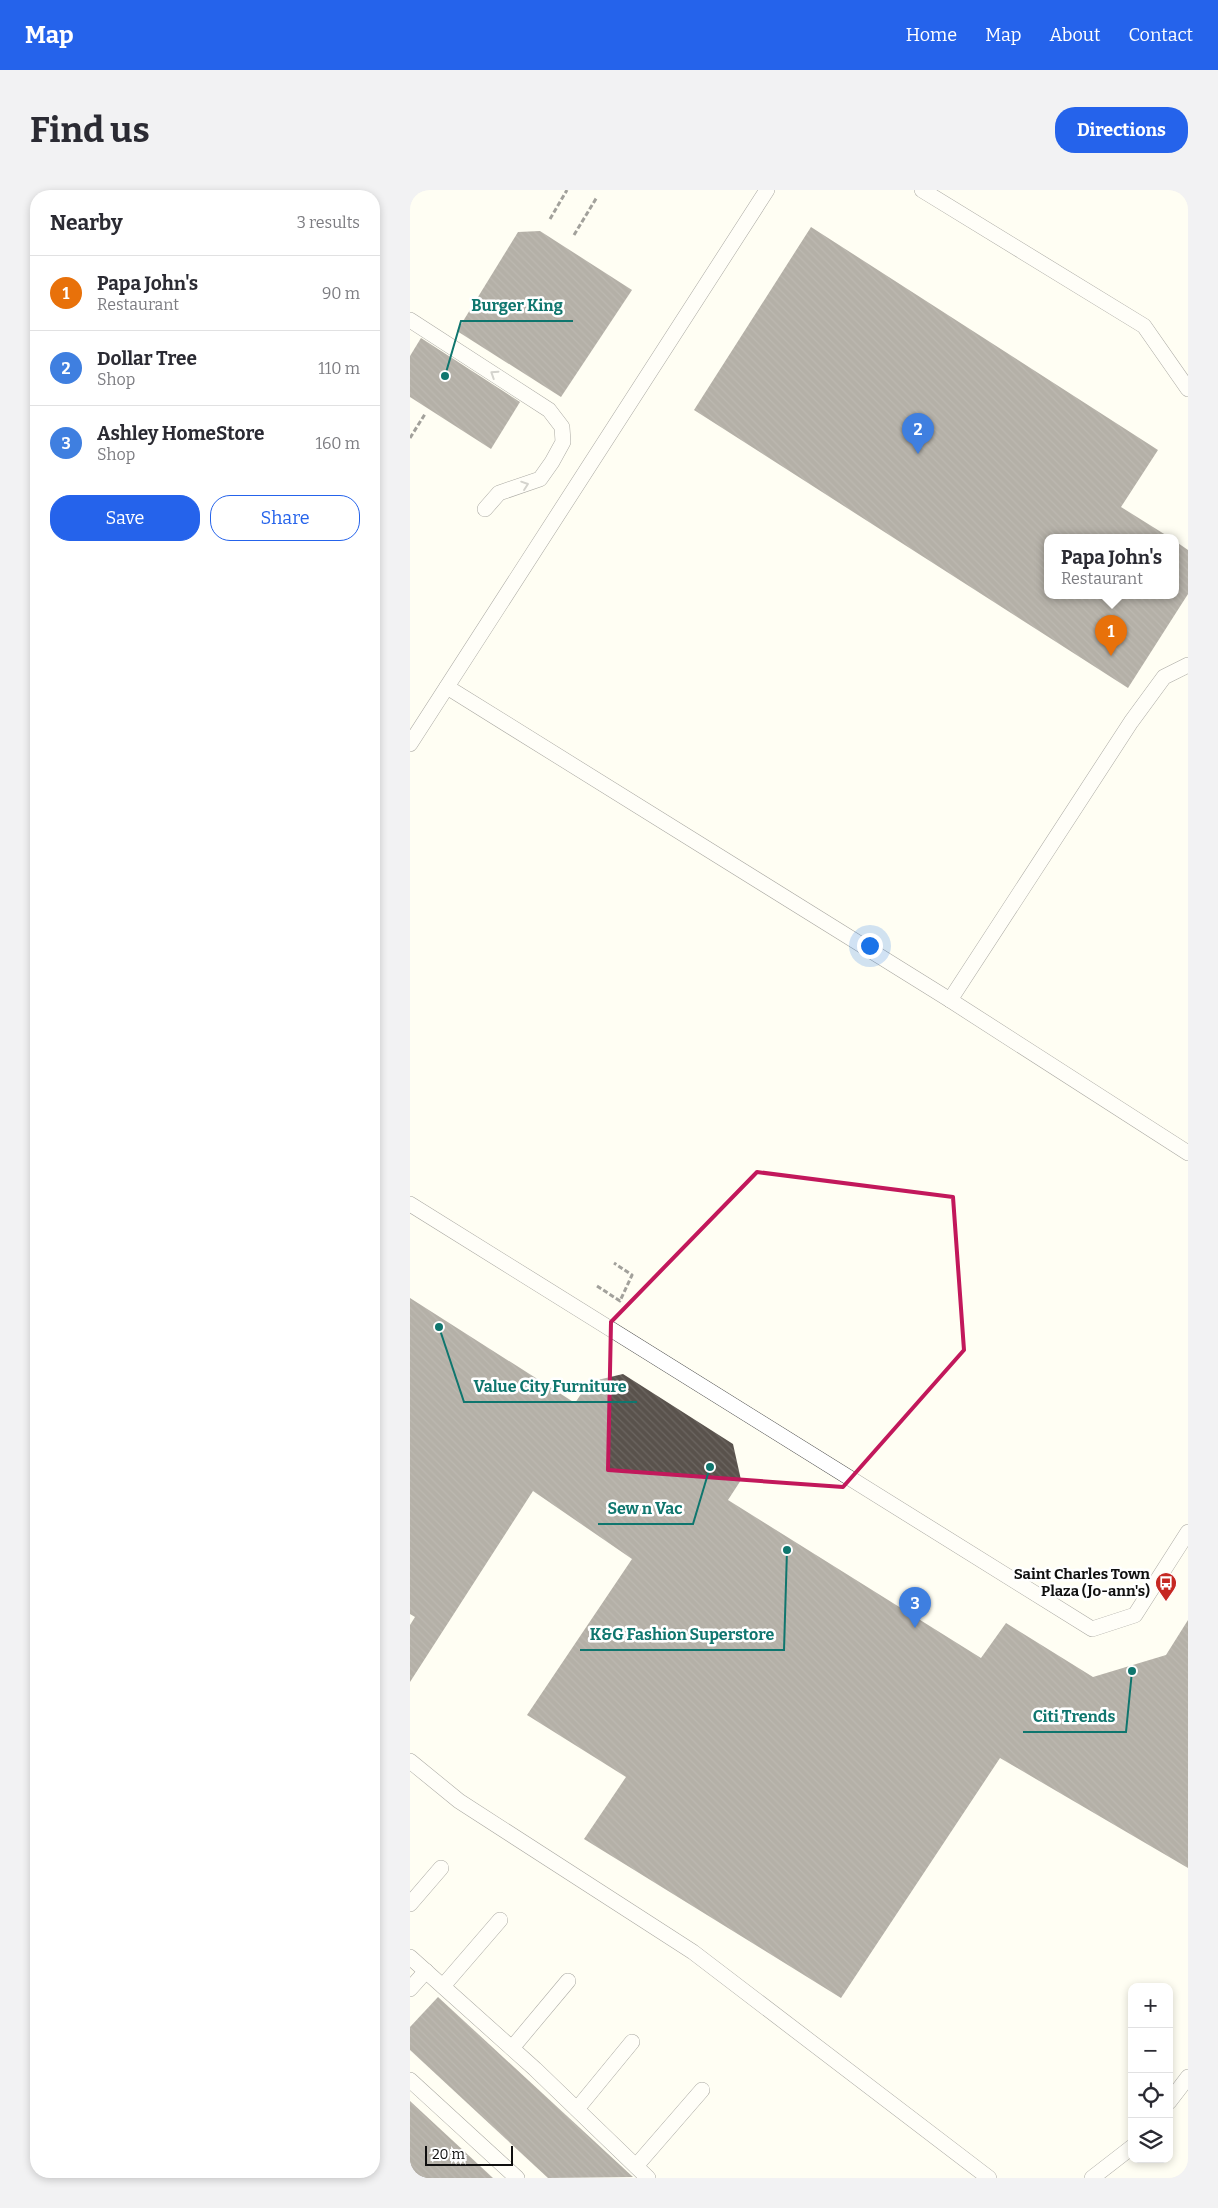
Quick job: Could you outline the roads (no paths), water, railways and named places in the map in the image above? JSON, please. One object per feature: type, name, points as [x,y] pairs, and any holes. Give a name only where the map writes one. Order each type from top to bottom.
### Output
[{"type":"lane","points":[[410,744],[767,190]]},
{"type":"lane","points":[[922,190],[1144,326],[1188,389]]},
{"type":"lane","points":[[410,320],[549,410],[562,427],[563,442],[540,479],[499,493],[485,510]]},
{"type":"lane","points":[[950,1000],[1131,722],[1164,677],[1188,665]]},
{"type":"lane","points":[[447,687],[950,1000],[1188,1153]]},
{"type":"lane","points":[[410,1204],[1092,1629],[1135,1615],[1188,1532]]},
{"type":"lane","points":[[410,1761],[459,1802],[692,1952],[989,2178]]},
{"type":"lane","points":[[410,1904],[441,1868]]},
{"type":"lane","points":[[443,1986],[500,1920]]},
{"type":"lane","points":[[410,1957],[512,2048],[648,2178]]},
{"type":"lane","points":[[410,1989],[426,1971]]},
{"type":"lane","points":[[512,2048],[568,1981]]},
{"type":"lane","points":[[577,2109],[632,2042]]},
{"type":"lane","points":[[1173,2097],[1188,2077]]},
{"type":"lane","points":[[410,2080],[518,2178]]},
{"type":"lane","points":[[636,2166],[702,2090]]},
{"type":"lane","points":[[1092,2178],[1128,2150]]},
{"type":"place","name":"Burger King","points":[[445,376]]},
{"type":"place","name":"Dollar Tree","points":[[918,454]]},
{"type":"place","name":"Papa John's","points":[[1111,656]]},
{"type":"place","name":"Value City Furniture","points":[[439,1327]]},
{"type":"place","name":"Sew n Vac","points":[[710,1467]]},
{"type":"place","name":"K&G Fashion Superstore","points":[[787,1550]]},
{"type":"place","name":"Saint Charles Town Plaza (Jo-ann's)","points":[[1166,1602]]},
{"type":"place","name":"Ashley HomeStore","points":[[915,1628]]},
{"type":"place","name":"Citi Trends","points":[[1132,1671]]}]
